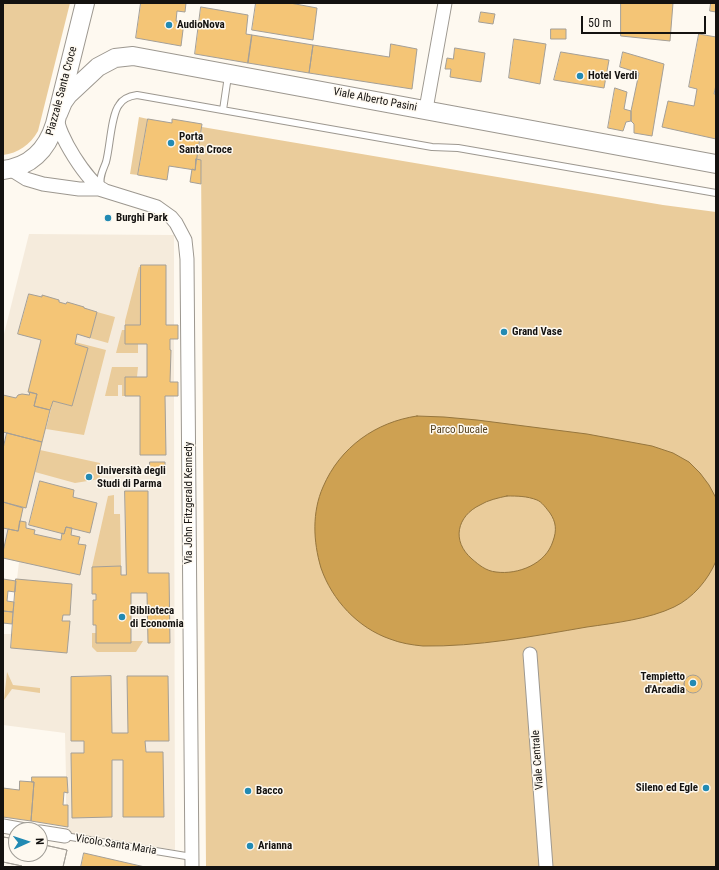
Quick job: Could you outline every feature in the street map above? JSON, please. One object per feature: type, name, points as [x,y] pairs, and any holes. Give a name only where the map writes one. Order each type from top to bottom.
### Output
[{"type":"main road","name":"Piazzale Santa Croce","points":[[11,168],[37,156],[46,146],[52,134],[85,3]]},
{"type":"main road","name":"Viale Alberto Pasini","points":[[58,114],[68,95],[98,67],[106,62],[120,57],[137,56],[716,164]]},
{"type":"street","points":[[426,109],[445,3]]},
{"type":"street","name":"Via John Fitzgerald Kennedy","points":[[58,114],[59,128],[74,157],[84,171],[98,186],[104,190]]},
{"type":"street","name":"Via John Fitzgerald Kennedy","points":[[11,168],[26,179],[43,184],[79,189],[94,188],[153,205],[164,211],[176,224],[184,240],[186,249],[192,862]]},
{"type":"street","name":"Viale Centrale","points":[[530,654],[546,867]]},
{"type":"street","name":"Vicolo Santa Maria","points":[[48,833],[65,836]]},
{"type":"lane","points":[[222,110],[229,73]]},
{"type":"lane","points":[[104,190],[101,186],[100,179],[107,157],[119,104],[124,99],[131,96],[142,95],[432,147],[465,149],[716,193]]},
{"type":"lane","name":"Vicolo Santa Maria","points":[[65,836],[192,862]]},
{"type":"shaded area","name":"Università degli Studi di Parma","points":[[29,234],[174,235],[174,325],[178,325],[178,339],[174,339],[174,382],[178,382],[178,396],[174,396],[175,850],[56,831],[68,827],[68,805],[66,805],[66,793],[68,792],[66,777],[65,733],[3,725],[3,634],[12,634],[16,579],[19,562],[3,558],[3,338]]},
{"type":"shaded area","points":[[417,416],[477,420],[587,434],[652,446],[673,453],[689,462],[700,473],[716,498],[716,561],[713,568],[694,594],[681,603],[654,615],[632,620],[526,637],[464,645],[419,646],[398,642],[378,634],[357,620],[339,602],[326,580],[321,568],[316,547],[315,516],[323,487],[339,460],[361,439],[387,424]],"holes":[[[507,496],[522,496],[537,500],[542,504],[554,520],[554,537],[549,549],[538,562],[522,570],[513,572],[492,571],[480,565],[465,552],[459,537],[460,529],[462,522],[472,510],[490,500]]]},
{"type":"green space","points":[[3,3],[70,3],[38,131],[23,148],[3,155]]},
{"type":"green space","points":[[139,117],[148,119],[138,175],[130,174]]},
{"type":"green space","name":"Parco Ducale","points":[[202,127],[663,205],[716,212],[716,867],[206,867],[201,160],[196,159]]},
{"type":"green space","points":[[139,267],[141,267],[140,325],[125,325],[125,321]]},
{"type":"green space","points":[[97,312],[115,317],[108,343],[90,338]]},
{"type":"green space","points":[[122,330],[125,330],[125,344],[138,344],[138,353],[116,353]]},
{"type":"green space","points":[[75,342],[106,350],[84,435],[46,429],[53,401],[72,406],[87,348],[75,344]]},
{"type":"green space","points":[[112,367],[138,367],[137,377],[125,377],[125,396],[122,396],[122,385],[118,385],[118,396],[105,396]]},
{"type":"green space","points":[[40,450],[100,463],[100,479],[75,483],[35,472]]},
{"type":"green space","points":[[114,495],[114,514],[120,514],[121,566],[92,567],[108,496]]},
{"type":"green space","points":[[92,633],[96,633],[96,643],[131,643],[131,641],[143,641],[136,652],[97,652],[92,647]]},
{"type":"green space","points":[[7,672],[13,685],[40,688],[40,693],[12,689],[4,700]]},
{"type":"building","points":[[141,3],[186,3],[185,12],[177,11],[176,21],[184,22],[181,46],[136,38]]},
{"type":"building","points":[[256,3],[290,3],[317,8],[313,40],[252,30]]},
{"type":"building","points":[[621,3],[673,3],[670,41],[621,36]]},
{"type":"building","points":[[711,3],[716,3],[716,12],[710,11]]},
{"type":"building","points":[[201,7],[248,15],[246,34],[252,35],[248,63],[195,54]]},
{"type":"building","points":[[481,12],[495,14],[493,24],[479,22]]},
{"type":"building","points":[[551,29],[566,29],[566,39],[551,39]]},
{"type":"building","points":[[699,34],[716,37],[716,85],[714,94],[716,94],[716,139],[662,127],[668,101],[694,106],[697,89],[689,87]]},
{"type":"building","points":[[252,35],[313,45],[309,73],[248,63]]},
{"type":"building","points":[[514,39],[546,44],[540,84],[509,78]]},
{"type":"building","points":[[391,44],[417,49],[412,89],[309,73],[313,45],[389,57]]},
{"type":"building","points":[[455,48],[485,53],[481,82],[450,77],[451,69],[445,69],[447,58],[453,59]]},
{"type":"building","points":[[561,52],[609,60],[604,88],[554,80]]},
{"type":"building","points":[[623,52],[664,64],[652,136],[634,133],[634,124],[631,121],[631,111],[639,73],[620,67]]},
{"type":"building","points":[[615,88],[627,92],[624,109],[631,111],[631,121],[626,122],[623,131],[608,128]]},
{"type":"building","name":"Porta Santa Croce","points":[[148,119],[172,123],[172,119],[202,124],[195,170],[169,166],[167,180],[138,175]]},
{"type":"building","points":[[196,159],[201,160],[201,184],[190,182],[192,169],[195,170]]},
{"type":"building","points":[[141,265],[166,265],[166,325],[178,325],[178,339],[170,339],[170,382],[178,382],[178,396],[165,396],[166,455],[140,455],[140,396],[125,396],[125,377],[147,377],[147,344],[125,344],[125,325],[140,325]]},
{"type":"building","points":[[29,294],[42,297],[42,295],[59,300],[59,302],[66,304],[67,302],[97,312],[90,338],[77,334],[75,344],[88,348],[72,406],[53,401],[50,410],[34,406],[37,394],[28,392],[41,340],[18,334]]},
{"type":"building","points":[[30,392],[37,394],[34,406],[50,410],[42,442],[3,432],[3,395],[16,398],[18,395],[22,394],[29,395]]},
{"type":"building","points":[[7,433],[42,442],[26,508],[3,502],[3,449]]},
{"type":"building","points":[[150,462],[165,462],[165,474],[150,474]]},
{"type":"building","points":[[40,481],[74,490],[73,497],[97,503],[90,533],[66,527],[64,534],[29,525]]},
{"type":"building","points":[[125,491],[148,491],[148,573],[169,573],[170,643],[148,643],[147,593],[131,593],[131,643],[96,643],[96,625],[93,625],[93,600],[96,600],[96,594],[92,594],[92,567],[121,566],[121,575],[126,575]]},
{"type":"building","points":[[3,502],[23,508],[18,531],[3,528]]},
{"type":"building","points":[[20,521],[26,522],[26,528],[35,530],[34,534],[61,540],[62,533],[64,534],[66,527],[72,528],[71,535],[80,537],[78,544],[86,545],[80,575],[3,558],[8,529],[18,531]]},
{"type":"building","points":[[3,579],[16,581],[15,592],[8,591],[7,601],[14,602],[13,612],[3,611]]},
{"type":"building","points":[[16,579],[72,584],[70,615],[63,615],[62,621],[70,621],[67,653],[11,648]]},
{"type":"building","points":[[3,611],[13,612],[12,624],[3,623]]},
{"type":"building","name":"Tempietto d'Arcadia","points":[[693,675],[699,678],[702,684],[699,690],[693,693],[687,690],[684,684],[687,678]]},
{"type":"building","points":[[111,676],[112,733],[128,733],[127,676],[168,676],[169,741],[145,741],[146,752],[163,752],[164,817],[123,817],[123,760],[112,760],[112,817],[72,818],[71,753],[84,753],[84,741],[71,741],[71,677]]},
{"type":"building","points":[[32,777],[67,777],[68,793],[64,792],[63,805],[68,805],[68,827],[48,824],[48,822],[31,821],[34,782],[32,782]]},
{"type":"building","points":[[20,781],[34,782],[31,821],[3,817],[3,788],[19,790]]},
{"type":"building","points":[[3,837],[8,838],[8,862],[48,862],[48,846],[67,850],[63,867],[22,867],[3,862]]},
{"type":"building","points":[[3,837],[8,838],[8,862],[48,862],[48,846],[67,850],[63,867],[22,867],[3,862]]},
{"type":"building","points":[[84,853],[145,867],[81,867]]},
{"type":"place","name":"AudioNova","points":[[169,25]]},
{"type":"place","name":"Hotel Verdi","points":[[580,76]]},
{"type":"place","name":"Porta Santa Croce","points":[[171,143]]},
{"type":"place","name":"Burghi Park","points":[[108,218]]},
{"type":"place","name":"Grand Vase","points":[[504,332]]},
{"type":"place","name":"Università degli Studi di Parma","points":[[89,477]]},
{"type":"place","name":"Biblioteca di Economia","points":[[122,617]]},
{"type":"place","name":"Tempietto d'Arcadia","points":[[693,683]]},
{"type":"place","name":"Sileno ed Egle","points":[[706,788]]},
{"type":"place","name":"Bacco","points":[[248,791]]},
{"type":"place","name":"Arianna","points":[[250,846]]}]
